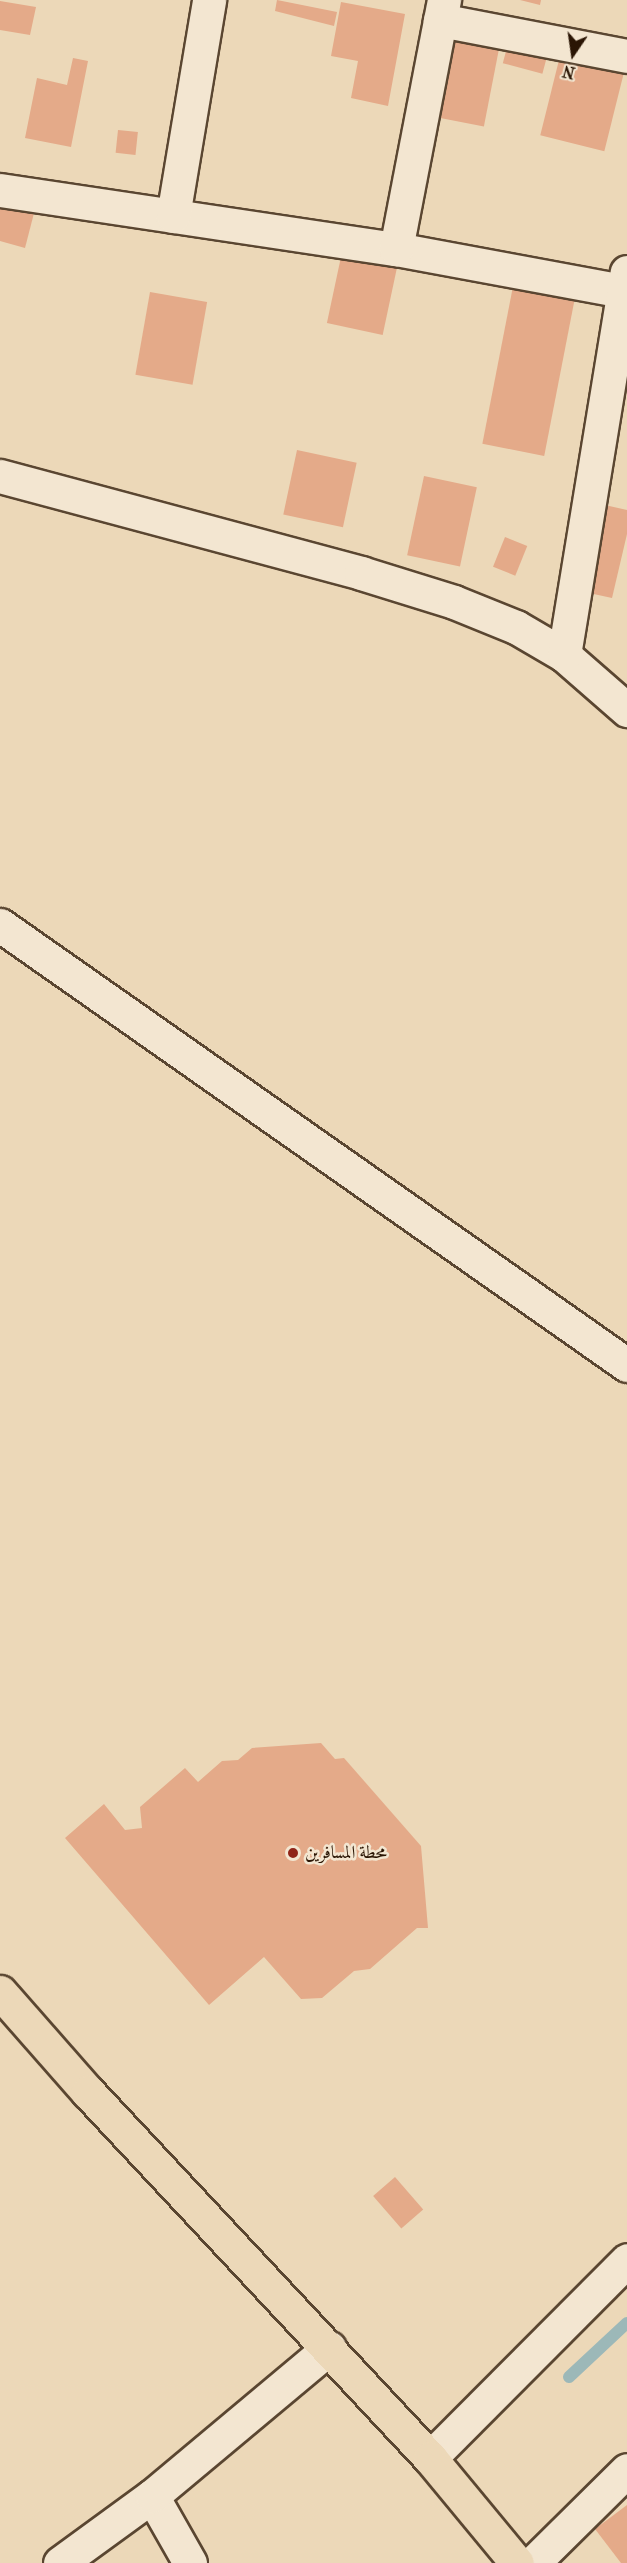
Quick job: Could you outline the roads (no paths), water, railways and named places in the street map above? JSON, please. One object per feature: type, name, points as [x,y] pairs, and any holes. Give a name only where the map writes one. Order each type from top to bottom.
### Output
[{"type":"main road","points":[[0,1992],[88,2092],[430,2458],[517,2563]]},
{"type":"street","points":[[173,216],[209,0]]},
{"type":"street","points":[[396,249],[442,10],[627,56]]},
{"type":"street","points":[[0,190],[626,285],[564,654]]},
{"type":"street","points":[[0,476],[382,579],[516,627],[564,654],[627,710]]},
{"type":"street","points":[[0,925],[627,1365]]},
{"type":"street","points":[[430,2458],[627,2259]]},
{"type":"street","points":[[60,2563],[152,2496],[329,2348]]},
{"type":"street","points":[[533,2563],[627,2470]]},
{"type":"street","points":[[152,2496],[190,2563]]},
{"type":"waterway","points":[[569,2377],[627,2323]]},
{"type":"place","name":"محطة المسافرين","points":[[293,1853]]}]
